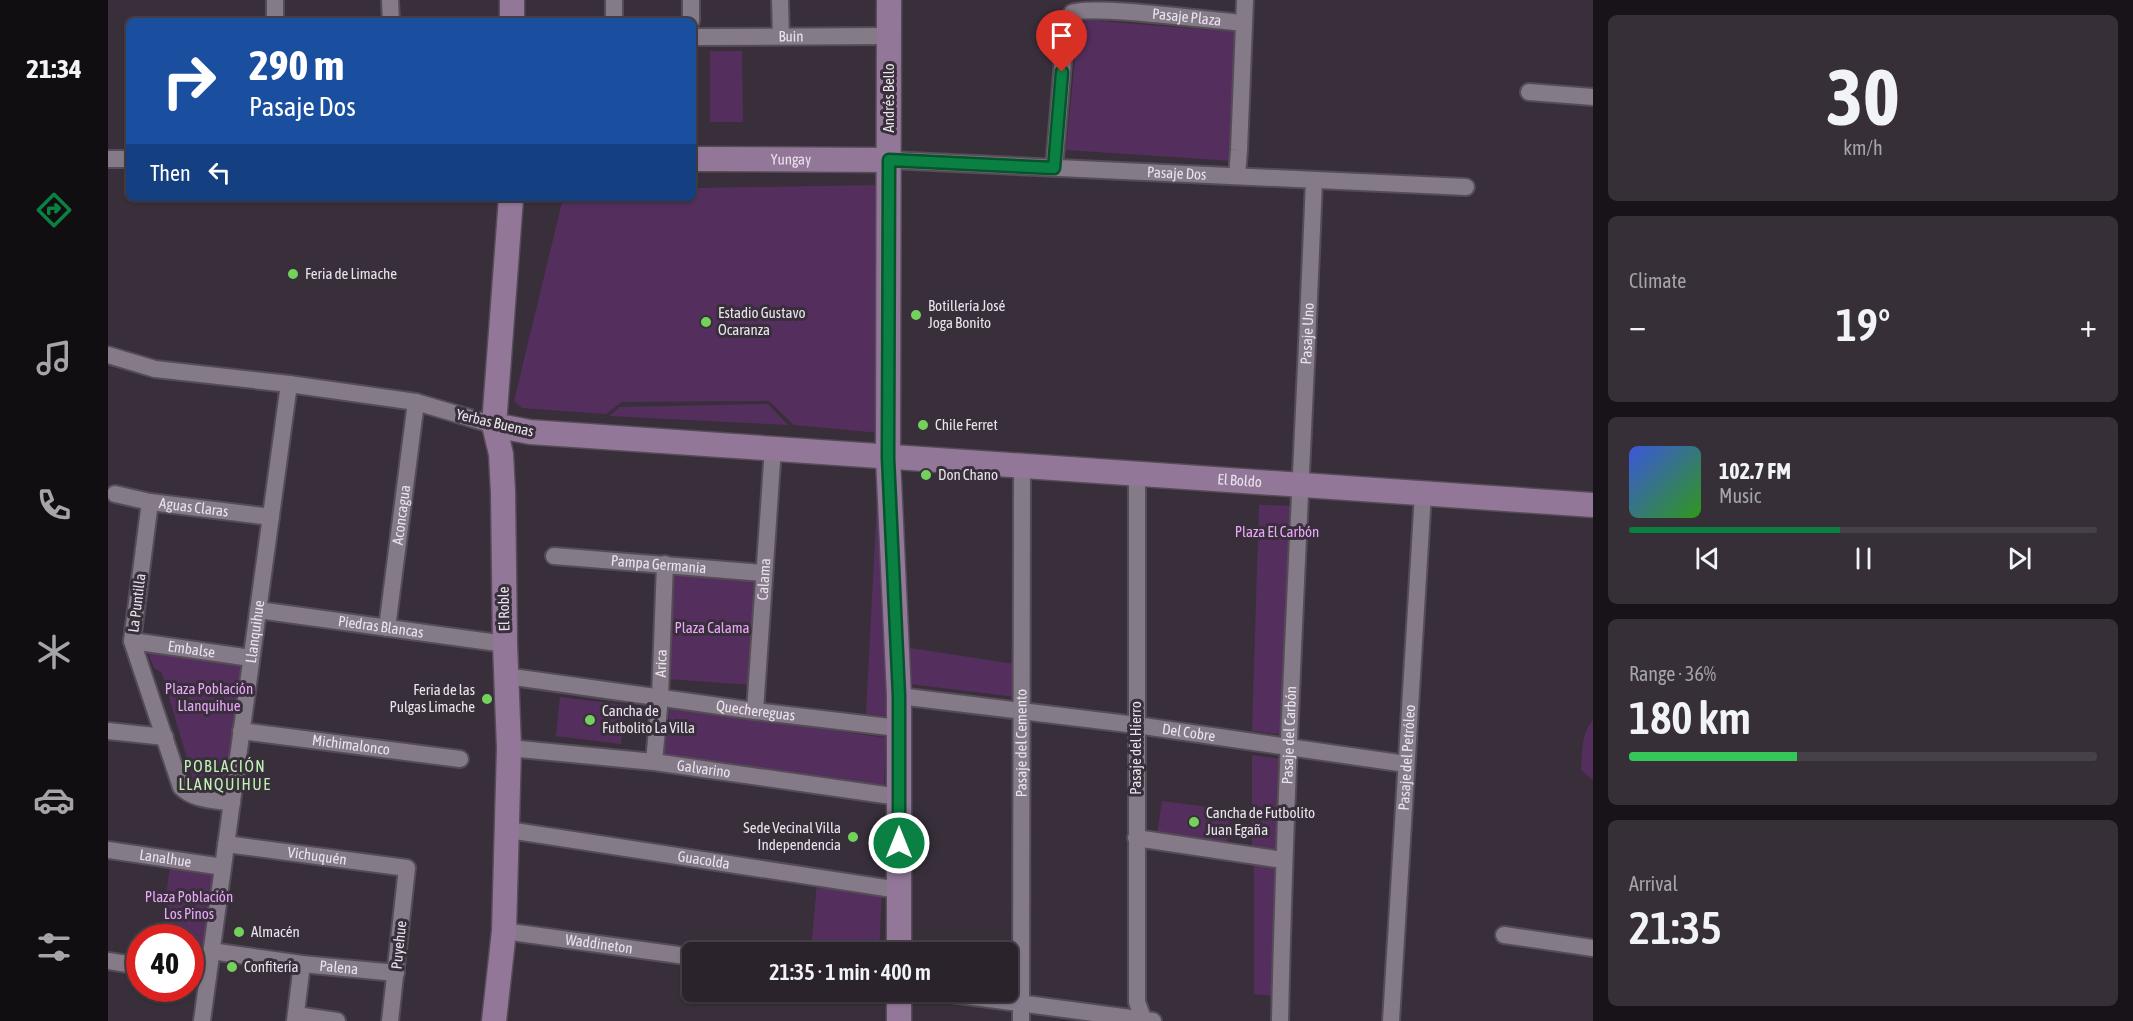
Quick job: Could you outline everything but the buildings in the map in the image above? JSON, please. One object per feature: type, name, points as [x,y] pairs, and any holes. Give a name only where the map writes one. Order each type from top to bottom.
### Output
[{"type":"street","points":[[275,0],[275,18]]},
{"type":"street","points":[[390,0],[391,18]]},
{"type":"street","points":[[512,0],[512,18]]},
{"type":"street","points":[[614,0],[614,18]]},
{"type":"street","points":[[691,0],[691,18]]},
{"type":"street","points":[[780,0],[780,36]]},
{"type":"street","name":"Andrés Bello","points":[[889,0],[888,458],[899,696],[899,942]]},
{"type":"street","points":[[1237,176],[1245,0]]},
{"type":"street","name":"Pasaje Plaza","points":[[1054,168],[1066,26],[1072,13],[1082,9],[1244,23]]},
{"type":"street","name":"Buin","points":[[696,37],[889,36]]},
{"type":"street","points":[[1528,92],[1593,97]]},
{"type":"street","points":[[108,159],[126,159]]},
{"type":"street","name":"Yungay","points":[[696,159],[889,160]]},
{"type":"street","name":"Pasaje Dos","points":[[889,160],[1466,187]]},
{"type":"street","name":"Pasaje Uno","points":[[1302,486],[1314,180]]},
{"type":"street","name":"El Roble","points":[[494,1021],[504,931],[509,748],[503,492],[501,454],[494,425],[511,201]]},
{"type":"street","name":"Yerbas Buenas","points":[[108,355],[155,369],[289,384],[416,402],[494,425],[530,432],[888,458]]},
{"type":"street","name":"Llanquihue","points":[[202,1021],[289,384]]},
{"type":"street","name":"Aconcagua","points":[[387,628],[416,402]]},
{"type":"street","name":"Calama","points":[[755,711],[773,448]]},
{"type":"street","name":"El Boldo","points":[[888,458],[1593,505]]},
{"type":"street","name":"Pasaje del Cemento","points":[[1021,1013],[1022,467]]},
{"type":"street","name":"Pasaje del Hierro","points":[[1137,475],[1137,1002],[1147,1020]]},
{"type":"street","name":"Pasaje del Carbón","points":[[1280,1021],[1283,860],[1302,486]]},
{"type":"street","name":"Aguas Claras","points":[[115,494],[150,502],[271,517]]},
{"type":"street","name":"Pasaje del Petróleo","points":[[1391,1021],[1423,494]]},
{"type":"street","name":"La Puntilla","points":[[150,502],[132,641],[181,787],[187,794],[232,803]]},
{"type":"street","name":"Pampa Germania","points":[[554,556],[763,573]]},
{"type":"street","name":"Arica","points":[[654,762],[660,697],[664,564]]},
{"type":"street","name":"Piedras Blancas","points":[[258,610],[505,644]]},
{"type":"street","name":"Embalse","points":[[132,641],[251,658]]},
{"type":"street","name":"Quechereguas","points":[[506,676],[898,729]]},
{"type":"street","name":"Del Cobre","points":[[899,696],[1136,725],[1406,764]]},
{"type":"street","points":[[108,731],[165,737]]},
{"type":"street","name":"Michimalonco","points":[[241,731],[460,759]]},
{"type":"street","name":"Galvarino","points":[[509,748],[654,762],[899,797]]},
{"type":"street","name":"Guacolda","points":[[508,830],[899,890]]},
{"type":"street","points":[[1136,838],[1283,860]]},
{"type":"street","name":"Vichuquén","points":[[226,844],[408,868]]},
{"type":"street","name":"Lanalhue","points":[[108,850],[223,867]]},
{"type":"street","name":"Puyehue","points":[[390,1021],[408,868]]},
{"type":"street","name":"Waddineton","points":[[504,931],[682,955]]},
{"type":"street","points":[[1504,935],[1593,948]]},
{"type":"street","name":"Palena","points":[[211,951],[302,964],[396,973]]},
{"type":"street","points":[[108,961],[126,964]]},
{"type":"street","points":[[302,964],[296,1018],[337,1021]]},
{"type":"street","points":[[204,975],[208,976]]},
{"type":"street","points":[[899,1002],[899,1021]]},
{"type":"street","points":[[977,1002],[1021,1013],[1147,1020]]},
{"type":"green space","points":[[1087,20],[1237,32],[1233,161],[1066,150],[1077,40],[1081,25]]},
{"type":"green space","points":[[710,51],[742,51],[743,122],[710,122]]},
{"type":"green space","name":"Estadio Gustavo Ocaranza","points":[[880,185],[880,433],[794,425],[769,401],[622,402],[606,414],[522,408],[514,401],[562,201],[696,201],[696,188]]},
{"type":"green space","points":[[768,404],[788,425],[609,416],[620,407]]},
{"type":"green space","points":[[878,481],[892,717],[866,714]]},
{"type":"green space","name":"Plaza El Carbón","points":[[1259,505],[1296,506],[1287,735],[1252,731]]},
{"type":"green space","name":"Plaza Calama","points":[[670,571],[758,578],[752,685],[667,679]]},
{"type":"green space","points":[[910,648],[1015,664],[1016,697],[909,684]]},
{"type":"green space","name":"Plaza Población Llanquihue","points":[[147,650],[252,665],[233,789],[195,786],[162,673],[154,668]]},
{"type":"green space","name":"Cancha de Futbolito La Villa","points":[[560,697],[625,705],[621,744],[556,736]]},
{"type":"green space","points":[[670,707],[886,738],[884,785],[664,755]]},
{"type":"green space","points":[[1593,720],[1593,780],[1581,770],[1584,737]]},
{"type":"green space","points":[[1252,755],[1282,759],[1276,855],[1252,851]]},
{"type":"green space","name":"Cancha de Futbolito Juan Egaña","points":[[1162,801],[1231,810],[1227,843],[1157,834]]},
{"type":"green space","points":[[1254,861],[1278,865],[1275,996],[1254,994]]},
{"type":"green space","name":"Plaza Población Los Pinos","points":[[170,867],[219,874],[206,968],[204,968],[204,924],[162,924]]},
{"type":"green space","points":[[817,883],[882,891],[879,942],[812,942]]},
{"type":"place","name":"Feria de Limache","points":[[293,274]]},
{"type":"place","name":"Botillería José Joga Bonito","points":[[916,315]]},
{"type":"place","name":"Estadio Gustavo Ocaranza","points":[[706,322]]},
{"type":"place","name":"Chile Ferret","points":[[923,425]]},
{"type":"place","name":"Don Chano","points":[[926,475]]},
{"type":"place","name":"Feria de las Pulgas Limache","points":[[487,699]]},
{"type":"place","name":"Cancha de Futbolito La Villa","points":[[590,720]]},
{"type":"place","name":"Cancha de Futbolito Juan Egaña","points":[[1194,822]]},
{"type":"place","name":"Sede Vecinal Villa Independencia","points":[[853,837]]},
{"type":"place","name":"Almacén","points":[[239,932]]},
{"type":"place","name":"Confitería","points":[[232,967]]},
{"type":"district","name":"POBLACIÓN LLANQUIHUE","points":[[225,775]]},
{"type":"route","points":[[899,843],[899,696],[888,458],[889,160],[1054,168],[1062,72]]}]
